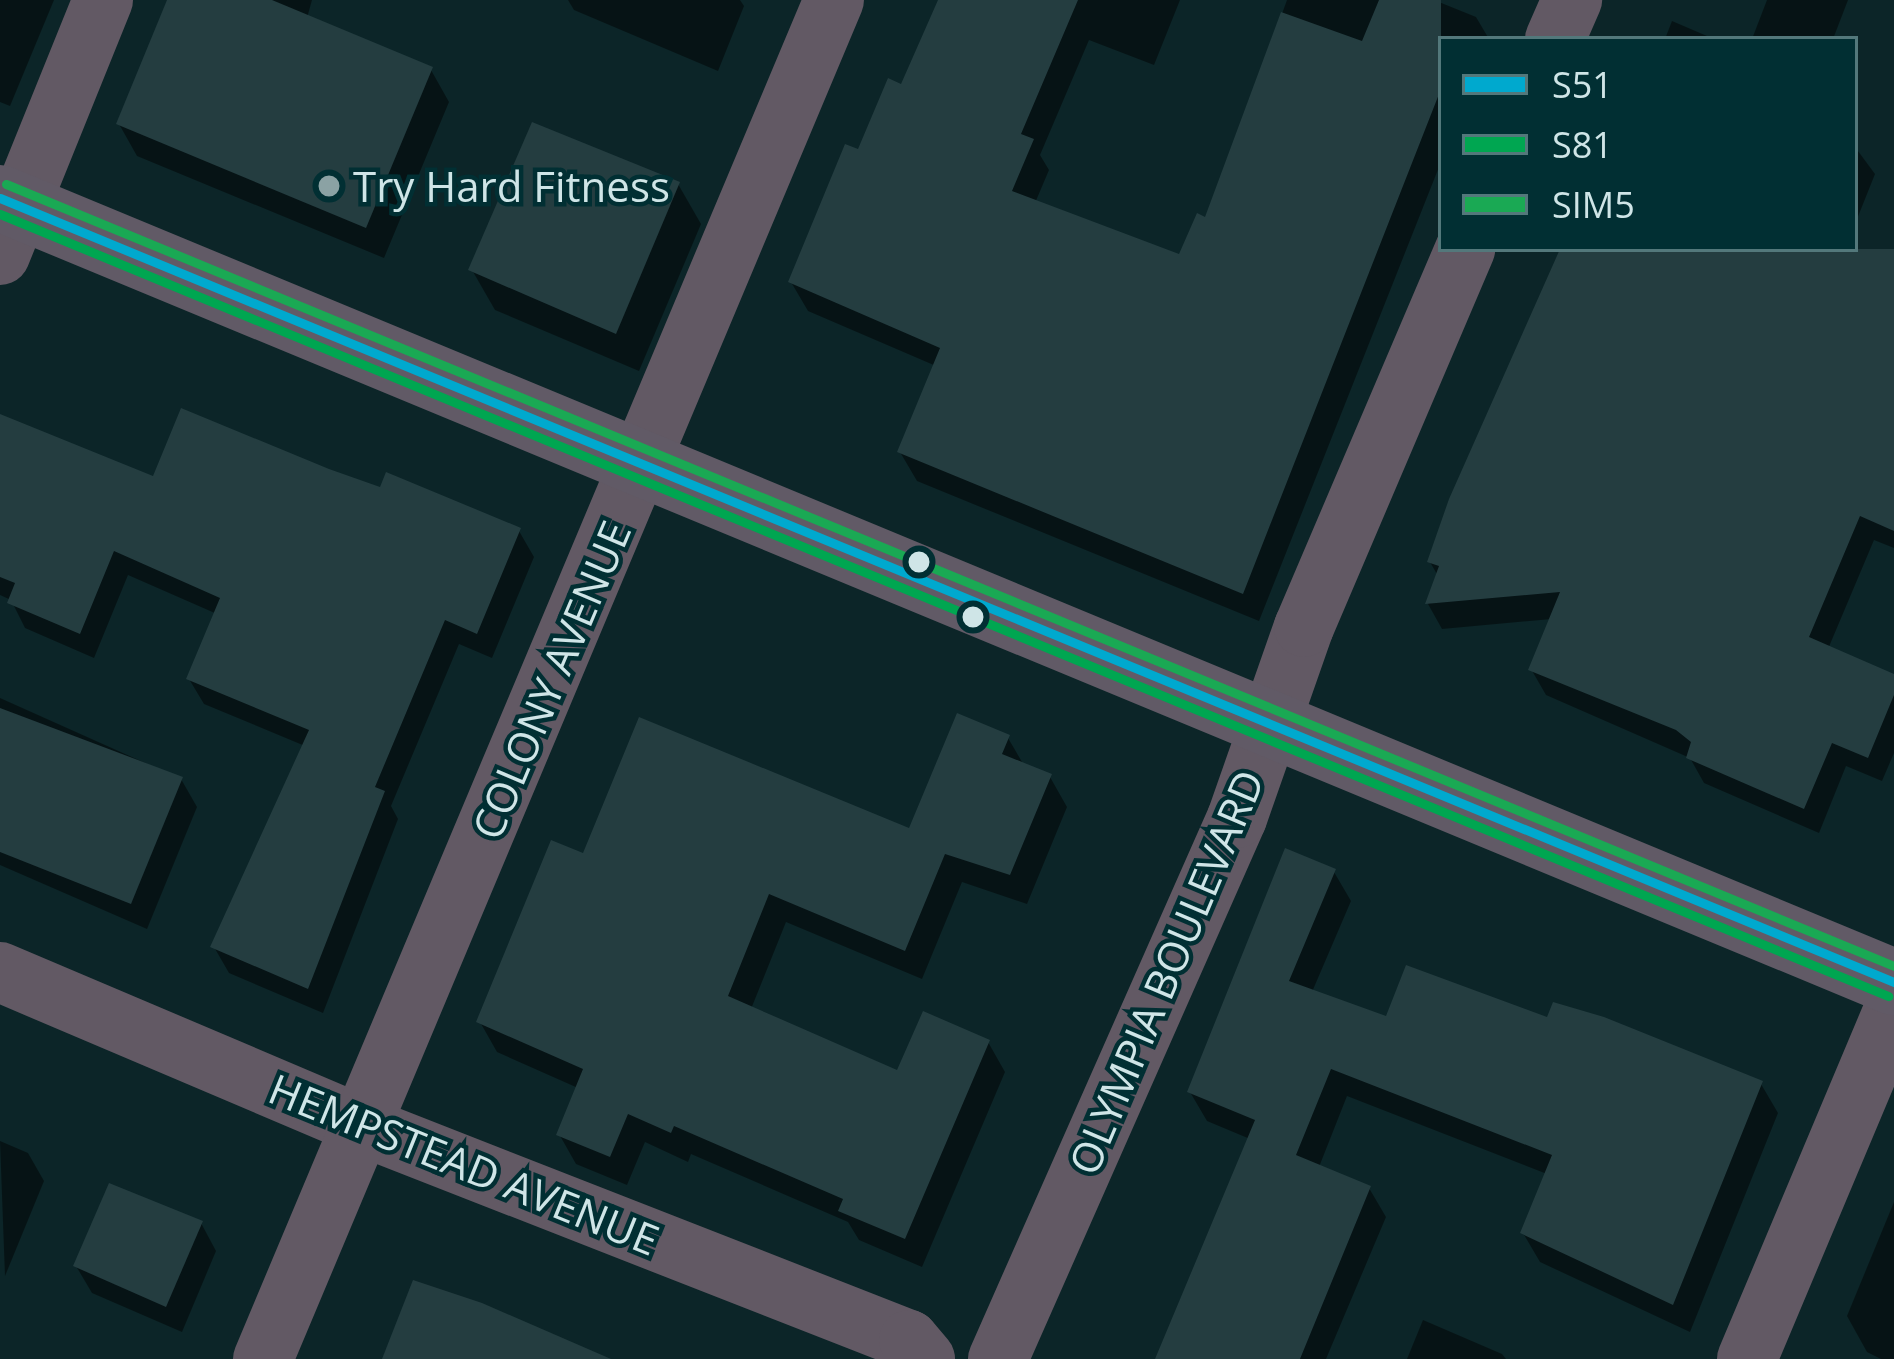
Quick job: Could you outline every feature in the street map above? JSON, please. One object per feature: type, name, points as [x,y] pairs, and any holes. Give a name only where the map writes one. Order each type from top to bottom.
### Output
[{"type":"main road","points":[[7,220],[643,462],[1894,982]]},
{"type":"street","points":[[7,220],[103,0]]},
{"type":"street","name":"COLONY AVENUE","points":[[263,1359],[834,0]]},
{"type":"street","points":[[1556,36],[1572,0]]},
{"type":"street","name":"OLYMPIA BOULEVARD","points":[[998,1359],[1237,818],[1270,723],[1464,252]]},
{"type":"street","name":"HEMPSTEAD AVENUE","points":[[0,972],[362,1126],[909,1340],[925,1359]]},
{"type":"street","points":[[1747,1359],[1894,1009]]},
{"type":"building","points":[[167,0],[272,0],[433,67],[366,228],[116,124]]},
{"type":"building","points":[[938,0],[1078,0],[1021,134],[1034,139],[1012,191],[1179,254],[1197,213],[1205,217],[1281,12],[1362,41],[1379,0],[1441,0],[1438,97],[1243,594],[897,452],[940,348],[788,282],[845,144],[858,149],[888,78],[901,84]]},
{"type":"building","points":[[532,122],[680,182],[616,334],[468,270]]},
{"type":"building","points":[[1894,249],[1894,531],[1860,516],[1809,637],[1894,674],[1894,695],[1868,758],[1832,743],[1804,809],[1686,758],[1691,742],[1676,730],[1528,670],[1560,592],[1425,604],[1439,566],[1427,562],[1449,499],[1559,252]]},
{"type":"building","points":[[181,408],[380,487],[386,472],[521,528],[477,634],[445,620],[375,787],[385,791],[308,989],[210,947],[309,730],[186,679],[220,598],[114,551],[80,634],[7,603],[15,583],[0,577],[0,414],[153,476]]},
{"type":"building","points":[[0,708],[183,777],[131,904],[0,852]]},
{"type":"building","points":[[957,713],[1010,735],[1002,754],[1052,774],[1010,875],[945,854],[905,951],[769,894],[728,996],[897,1070],[923,1011],[990,1040],[905,1239],[838,1211],[843,1199],[674,1126],[671,1133],[628,1114],[610,1157],[556,1135],[583,1069],[476,1022],[551,840],[583,853],[639,717],[909,828]]},
{"type":"building","points":[[1285,848],[1336,869],[1289,981],[1386,1016],[1406,965],[1547,1017],[1553,1002],[1604,1017],[1763,1081],[1673,1305],[1520,1233],[1552,1155],[1331,1069],[1296,1155],[1371,1186],[1300,1359],[1155,1359],[1255,1120],[1187,1092]]},
{"type":"building","points":[[109,1183],[203,1221],[166,1307],[73,1266]]},
{"type":"building","points":[[413,1280],[482,1303],[611,1359],[382,1359]]},
{"type":"transit line","name":"SIM5","points":[[6,184],[1894,966]]},
{"type":"transit line","name":"S51","points":[[0,198],[1894,982]]},
{"type":"transit line","name":"S81","points":[[0,214],[1888,996]]},
{"type":"place","name":"Try Hard Fitness","points":[[329,186]]}]
